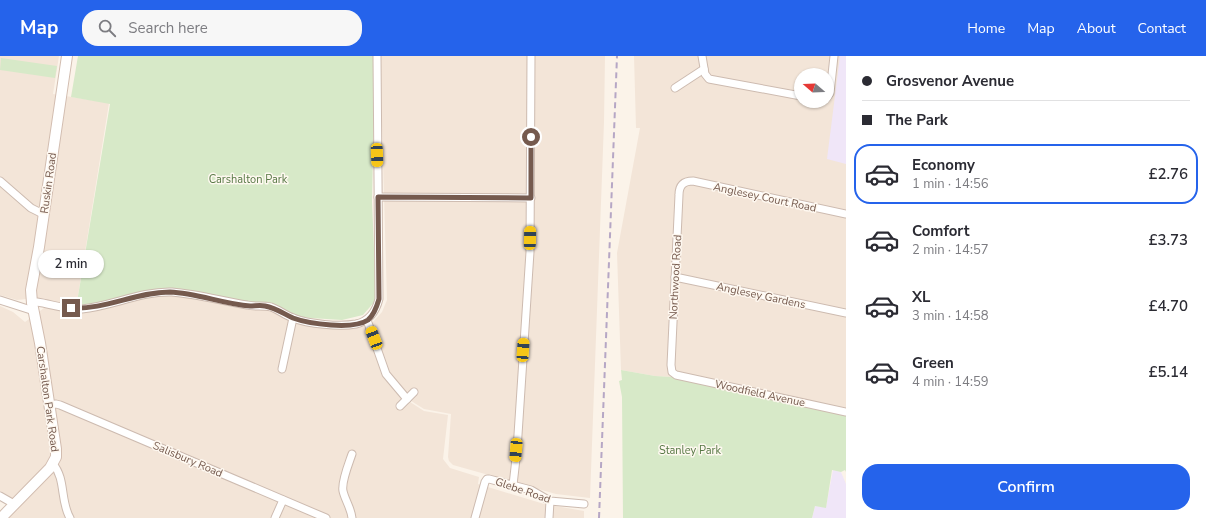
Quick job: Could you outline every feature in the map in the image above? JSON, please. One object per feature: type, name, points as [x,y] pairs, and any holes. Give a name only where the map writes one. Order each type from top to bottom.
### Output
[{"type":"main road","name":"Ruskin Road","points":[[33,307],[31,290],[44,214],[67,56]]},
{"type":"main road","name":"Carshalton Park Road","points":[[33,307],[56,449],[56,457],[53,464]]},
{"type":"main road","points":[[0,518],[53,464]]},
{"type":"street","points":[[0,300],[33,307],[37,302],[81,309],[146,295],[171,292],[250,306],[265,306],[273,308],[293,318],[320,324],[345,325],[356,324],[367,320],[374,313],[379,299],[377,56]]},
{"type":"street","points":[[513,485],[530,252],[531,56]]},
{"type":"street","points":[[702,56],[706,77],[712,80],[794,95]]},
{"type":"street","points":[[833,68],[834,56]]},
{"type":"street","points":[[675,88],[704,69]]},
{"type":"street","points":[[0,181],[31,208],[44,214]]},
{"type":"street","name":"Anglesey Court Road","points":[[684,182],[693,181],[846,214]]},
{"type":"street","name":"Northwood Road","points":[[674,374],[671,369],[671,365],[679,190],[684,182]]},
{"type":"street","points":[[378,197],[531,198]]},
{"type":"street","name":"Anglesey Gardens","points":[[675,277],[846,313]]},
{"type":"street","points":[[282,369],[293,318]]},
{"type":"street","points":[[367,320],[386,374],[407,399]]},
{"type":"street","name":"Woodfield Avenue","points":[[674,374],[846,412]]},
{"type":"street","points":[[400,406],[414,392]]},
{"type":"street","name":"Salisbury Road","points":[[49,405],[60,405],[326,518]]},
{"type":"street","points":[[352,454],[343,485],[343,491],[352,512],[352,518]]},
{"type":"street","name":"Carshalton Park Road","points":[[53,464],[59,473],[64,500],[70,518]]},
{"type":"street","name":"Glebe Road","points":[[475,518],[487,479],[531,490],[550,500],[584,504]]},
{"type":"street","points":[[0,496],[14,504]]},
{"type":"street","points":[[275,518],[283,500]]},
{"type":"street","points":[[549,518],[550,500]]},
{"type":"shaded area","points":[[0,56],[59,56],[53,94],[109,103],[76,308],[36,298],[17,300],[0,295]]},
{"type":"shaded area","points":[[380,56],[605,56],[604,122],[590,498],[556,494],[453,465],[449,461],[448,457],[451,414],[424,409],[408,399],[387,374],[371,324],[382,312],[387,300]]},
{"type":"shaded area","points":[[634,56],[846,56],[846,412],[672,377],[655,376],[621,370],[617,253],[640,128],[636,128]]},
{"type":"shaded area","points":[[840,56],[846,56],[846,164],[827,159]]},
{"type":"shaded area","points":[[171,293],[264,307],[307,323],[367,322],[381,365],[407,400],[424,411],[448,415],[443,459],[450,468],[479,477],[478,484],[544,504],[584,511],[584,518],[2,518],[13,509],[0,494],[0,306],[13,312],[25,322],[44,308],[82,310],[140,297]]},
{"type":"shaded area","points":[[833,470],[841,472],[846,484],[846,518],[812,518],[815,506],[826,507]]},
{"type":"green space","name":"Carshalton Park","points":[[78,56],[375,56],[372,202],[376,300],[363,315],[342,320],[295,317],[274,307],[182,292],[76,308],[110,104],[71,97]]},
{"type":"green space","points":[[1,58],[57,66],[55,78],[0,70]]},
{"type":"green space","name":"Stanley Park","points":[[621,370],[655,376],[672,377],[846,414],[846,472],[845,470],[841,472],[832,470],[826,508],[815,506],[812,518],[623,518],[622,397],[619,381],[622,380]]},
{"type":"railway","points":[[599,518],[617,56]]},
{"type":"route","points":[[71,308],[81,309],[140,296],[171,292],[250,306],[265,306],[273,308],[293,318],[320,324],[345,325],[356,324],[367,320],[374,313],[379,299],[378,197],[531,198],[531,137]]}]
